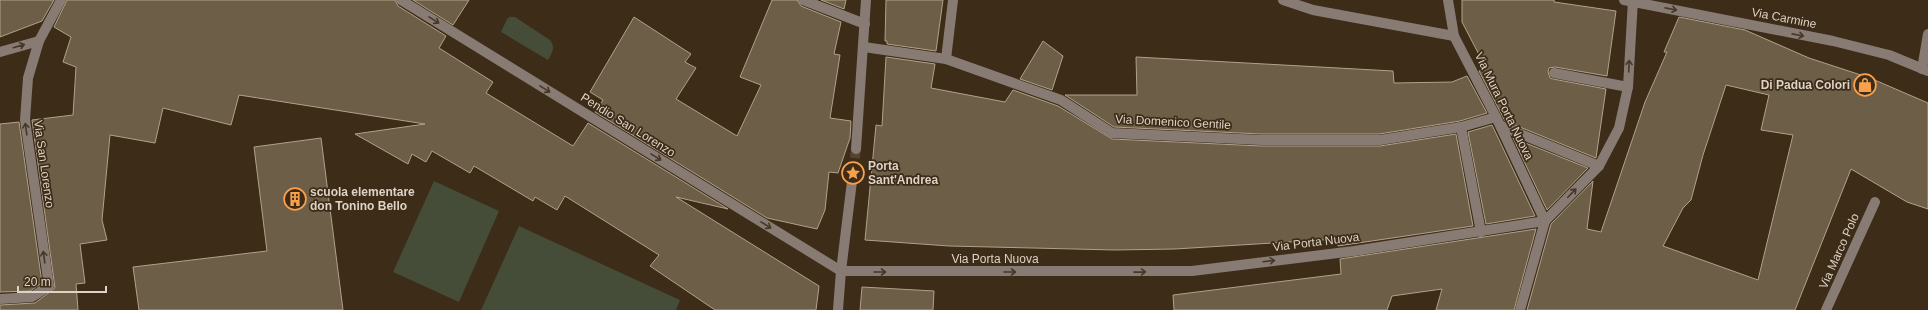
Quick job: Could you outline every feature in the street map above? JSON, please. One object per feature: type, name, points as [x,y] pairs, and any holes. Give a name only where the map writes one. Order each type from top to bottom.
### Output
[{"type":"street","name":"Via San Lorenzo","points":[[0,299],[32,297],[49,286],[25,120],[28,78],[39,41],[61,0]]},
{"type":"street","name":"Pendio San Lorenzo","points":[[401,0],[841,272]]},
{"type":"street","points":[[803,0],[865,24]]},
{"type":"street","points":[[856,149],[866,0]]},
{"type":"street","points":[[946,59],[953,0]]},
{"type":"street","points":[[1283,0],[1313,10],[1454,36]]},
{"type":"street","name":"Via Mura Porta Nuova","points":[[1448,0],[1454,36],[1499,122],[1545,221]]},
{"type":"street","points":[[1520,310],[1545,221],[1599,166],[1618,128],[1628,86],[1630,1]]},
{"type":"street","name":"Via Carmine","points":[[1630,1],[1833,41],[1889,55],[1925,70]]},
{"type":"street","points":[[1925,70],[1928,34]]},
{"type":"street","points":[[0,52],[39,41]]},
{"type":"street","name":"Via Domenico Gentile","points":[[864,47],[946,59],[1061,100],[1112,133],[1261,140],[1380,140],[1499,122]]},
{"type":"street","points":[[1554,73],[1628,86]]},
{"type":"street","points":[[1499,122],[1599,166]]},
{"type":"street","points":[[1461,127],[1481,232]]},
{"type":"street","points":[[838,310],[853,173]]},
{"type":"street","name":"Via Marco Polo","points":[[1826,310],[1875,202]]},
{"type":"street","name":"Via Porta Nuova","points":[[841,272],[1192,271],[1481,232],[1545,221]]},
{"type":"green space","points":[[510,17],[515,17],[550,40],[553,48],[548,60],[501,32],[507,19]]},
{"type":"green space","points":[[434,181],[499,211],[459,302],[393,272]]},
{"type":"green space","points":[[519,226],[680,300],[676,310],[481,310]]},
{"type":"building","points":[[0,0],[54,0],[42,21],[0,37]]},
{"type":"building","points":[[67,0],[395,0],[398,6],[446,36],[439,48],[493,82],[486,93],[573,146],[588,123],[728,209],[676,197],[819,286],[816,310],[715,310],[650,266],[659,255],[565,196],[557,210],[535,197],[533,201],[474,166],[470,173],[432,151],[426,162],[412,154],[408,164],[355,134],[425,124],[239,95],[231,125],[163,108],[155,143],[110,135],[102,220],[107,240],[80,244],[85,283],[76,284],[78,310],[0,310],[0,305],[35,303],[55,288],[32,120],[73,115],[76,67],[63,62],[71,37],[54,27]]},
{"type":"building","points":[[413,0],[469,0],[453,25]]},
{"type":"building","points":[[772,0],[797,0],[801,6],[841,22],[834,54],[840,55],[830,118],[851,121],[850,138],[838,173],[829,172],[825,210],[817,229],[767,218],[595,112],[603,100],[590,92],[634,17],[691,54],[685,62],[696,68],[676,99],[737,136],[761,85],[740,77]]},
{"type":"building","points":[[821,0],[846,0],[844,9]]},
{"type":"building","points":[[886,0],[943,0],[936,51],[887,44],[887,41],[885,41]]},
{"type":"building","points":[[1462,0],[1554,0],[1554,2],[1616,11],[1607,76],[1555,67],[1549,68],[1548,72],[1550,78],[1553,79],[1606,89],[1596,158],[1505,121],[1479,71],[1486,68],[1462,22]]},
{"type":"building","points":[[1679,17],[1745,30],[1809,58],[1870,78],[1928,103],[1928,209],[1907,202],[1851,169],[1795,310],[1527,310],[1551,224],[1593,181],[1587,229],[1601,232],[1645,102],[1667,52],[1664,52]],"holes":[[[1726,85],[1769,95],[1761,130],[1793,135],[1758,280],[1663,246],[1683,208],[1691,200],[1703,155]]]},
{"type":"building","points":[[1043,41],[1063,56],[1052,90],[1020,79]]},
{"type":"building","points":[[886,57],[935,64],[931,88],[1005,102],[1013,90],[1058,106],[1112,139],[1261,146],[1380,146],[1456,134],[1473,226],[1338,246],[1338,239],[1175,249],[1115,250],[949,246],[865,240],[876,125],[882,126]]},
{"type":"building","points":[[1136,57],[1393,71],[1394,83],[1452,82],[1467,76],[1487,113],[1460,121],[1379,134],[1261,134],[1114,127],[1065,95],[1137,95]]},
{"type":"building","points":[[19,122],[42,283],[30,291],[0,292],[0,124]]},
{"type":"building","points":[[1492,125],[1535,216],[1486,224],[1468,132]]},
{"type":"building","name":"scuola elementare don Tonino Bello","points":[[321,138],[343,310],[139,310],[133,267],[267,251],[254,147]]},
{"type":"building","points":[[1513,138],[1588,168],[1547,210]]},
{"type":"building","points":[[1536,229],[1514,310],[1436,310],[1442,289],[1392,296],[1387,310],[1174,310],[1173,295],[1341,274],[1340,259]]},
{"type":"building","points":[[862,287],[934,291],[933,310],[860,310]]},
{"type":"tunnel","points":[[853,173],[856,149]]},
{"type":"place","name":"Di Padua Colori","points":[[1865,85]]},
{"type":"place","name":"Porta Sant'Andrea","points":[[853,173]]},
{"type":"place","name":"scuola elementare don Tonino Bello","points":[[295,199]]}]
